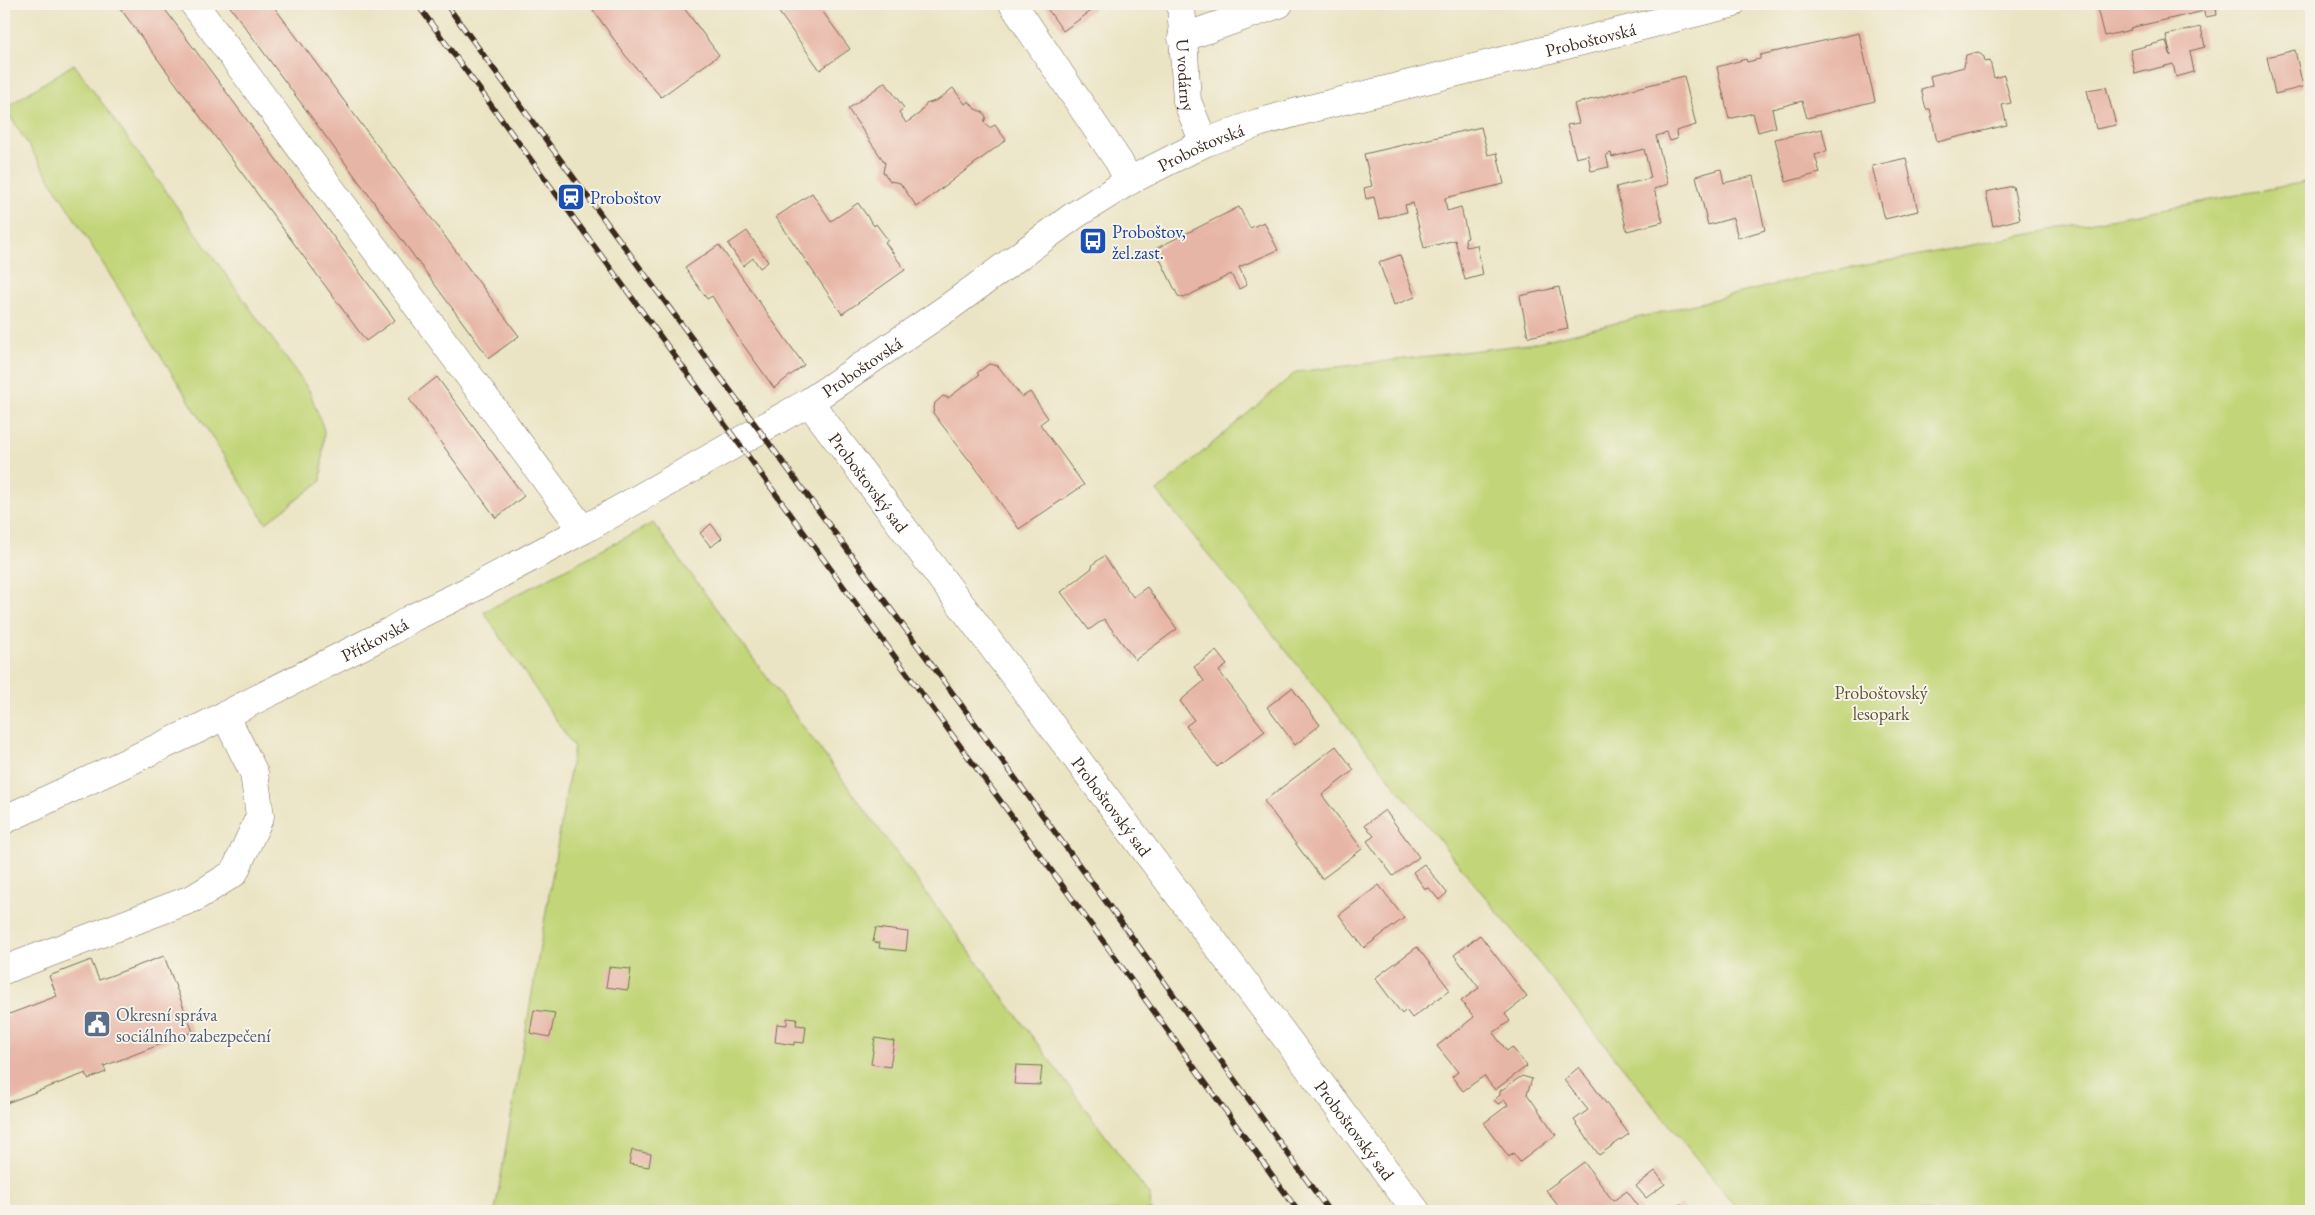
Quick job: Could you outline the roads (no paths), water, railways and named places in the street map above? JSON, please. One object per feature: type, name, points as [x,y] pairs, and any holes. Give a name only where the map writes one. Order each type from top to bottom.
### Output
[{"type":"street","points":[[194,4],[583,530]]},
{"type":"street","points":[[1013,4],[1119,162],[1129,181]]},
{"type":"street","name":"U vodárny","points":[[1180,4],[1187,101],[1204,143]]},
{"type":"street","points":[[1182,38],[1279,4]]},
{"type":"street","name":"Proboštovská","points":[[738,441],[809,402],[949,307],[1075,215],[1129,181],[1204,143],[1258,123],[1309,109],[1731,4]]},
{"type":"street","name":"Proboštovský sad","points":[[809,402],[1416,1211]]},
{"type":"street","name":"Přítkovská","points":[[4,820],[225,715],[391,631],[412,618],[470,590],[583,530],[738,441]]},
{"type":"street","points":[[4,970],[194,898],[234,873],[260,816],[254,772],[225,715]]},
{"type":"railway","points":[[417,4],[1103,941],[1298,1211]]},
{"type":"railway","points":[[446,4],[1129,933],[1329,1211]]},
{"type":"place","name":"Proboštov","points":[[571,197]]},
{"type":"place","name":"Proboštov, žel.zast.","points":[[1093,241]]},
{"type":"place","name":"Okresní správa sociálního zabezpečení","points":[[97,1024]]},
{"type":"park label","name":"Proboštovský lesopark","points":[[1881,702]]}]
